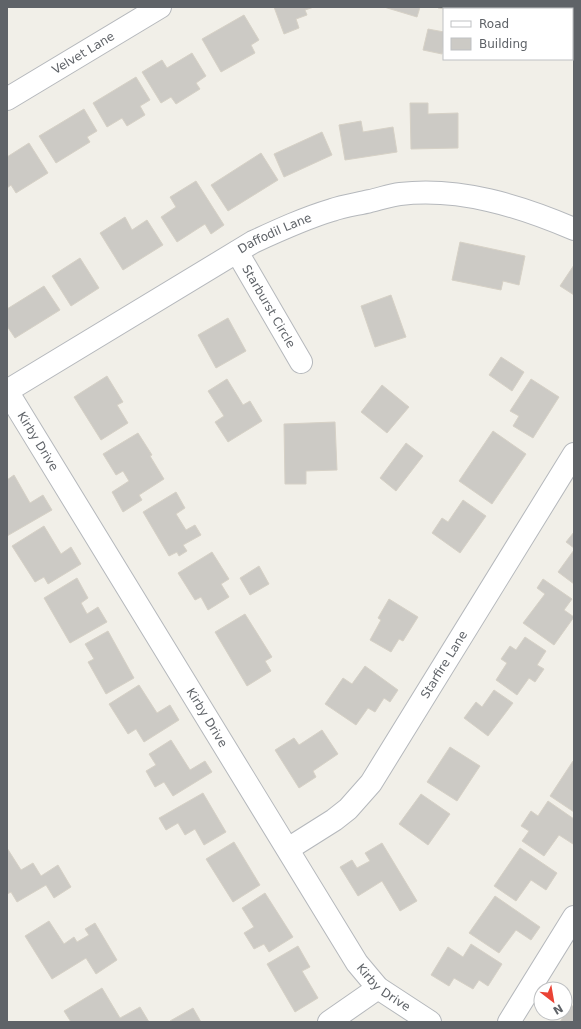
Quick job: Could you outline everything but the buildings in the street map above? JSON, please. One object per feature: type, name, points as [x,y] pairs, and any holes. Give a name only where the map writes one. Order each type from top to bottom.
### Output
[{"type":"street","name":"Velvet Lane","points":[[7,99],[160,7]]},
{"type":"street","name":"Daffodil Lane","points":[[7,391],[253,242],[287,226],[333,209],[400,194],[435,193],[470,197],[504,204],[550,219],[574,229]]},
{"type":"street","name":"Starburst Circle","points":[[237,252],[301,362]]},
{"type":"street","name":"Kirby Drive","points":[[7,391],[357,963],[378,988],[430,1022]]},
{"type":"street","name":"Starfire Lane","points":[[288,849],[334,820],[352,805],[371,783],[574,454]]},
{"type":"street","points":[[509,1022],[574,917]]},
{"type":"street","points":[[329,1022],[378,988]]}]
